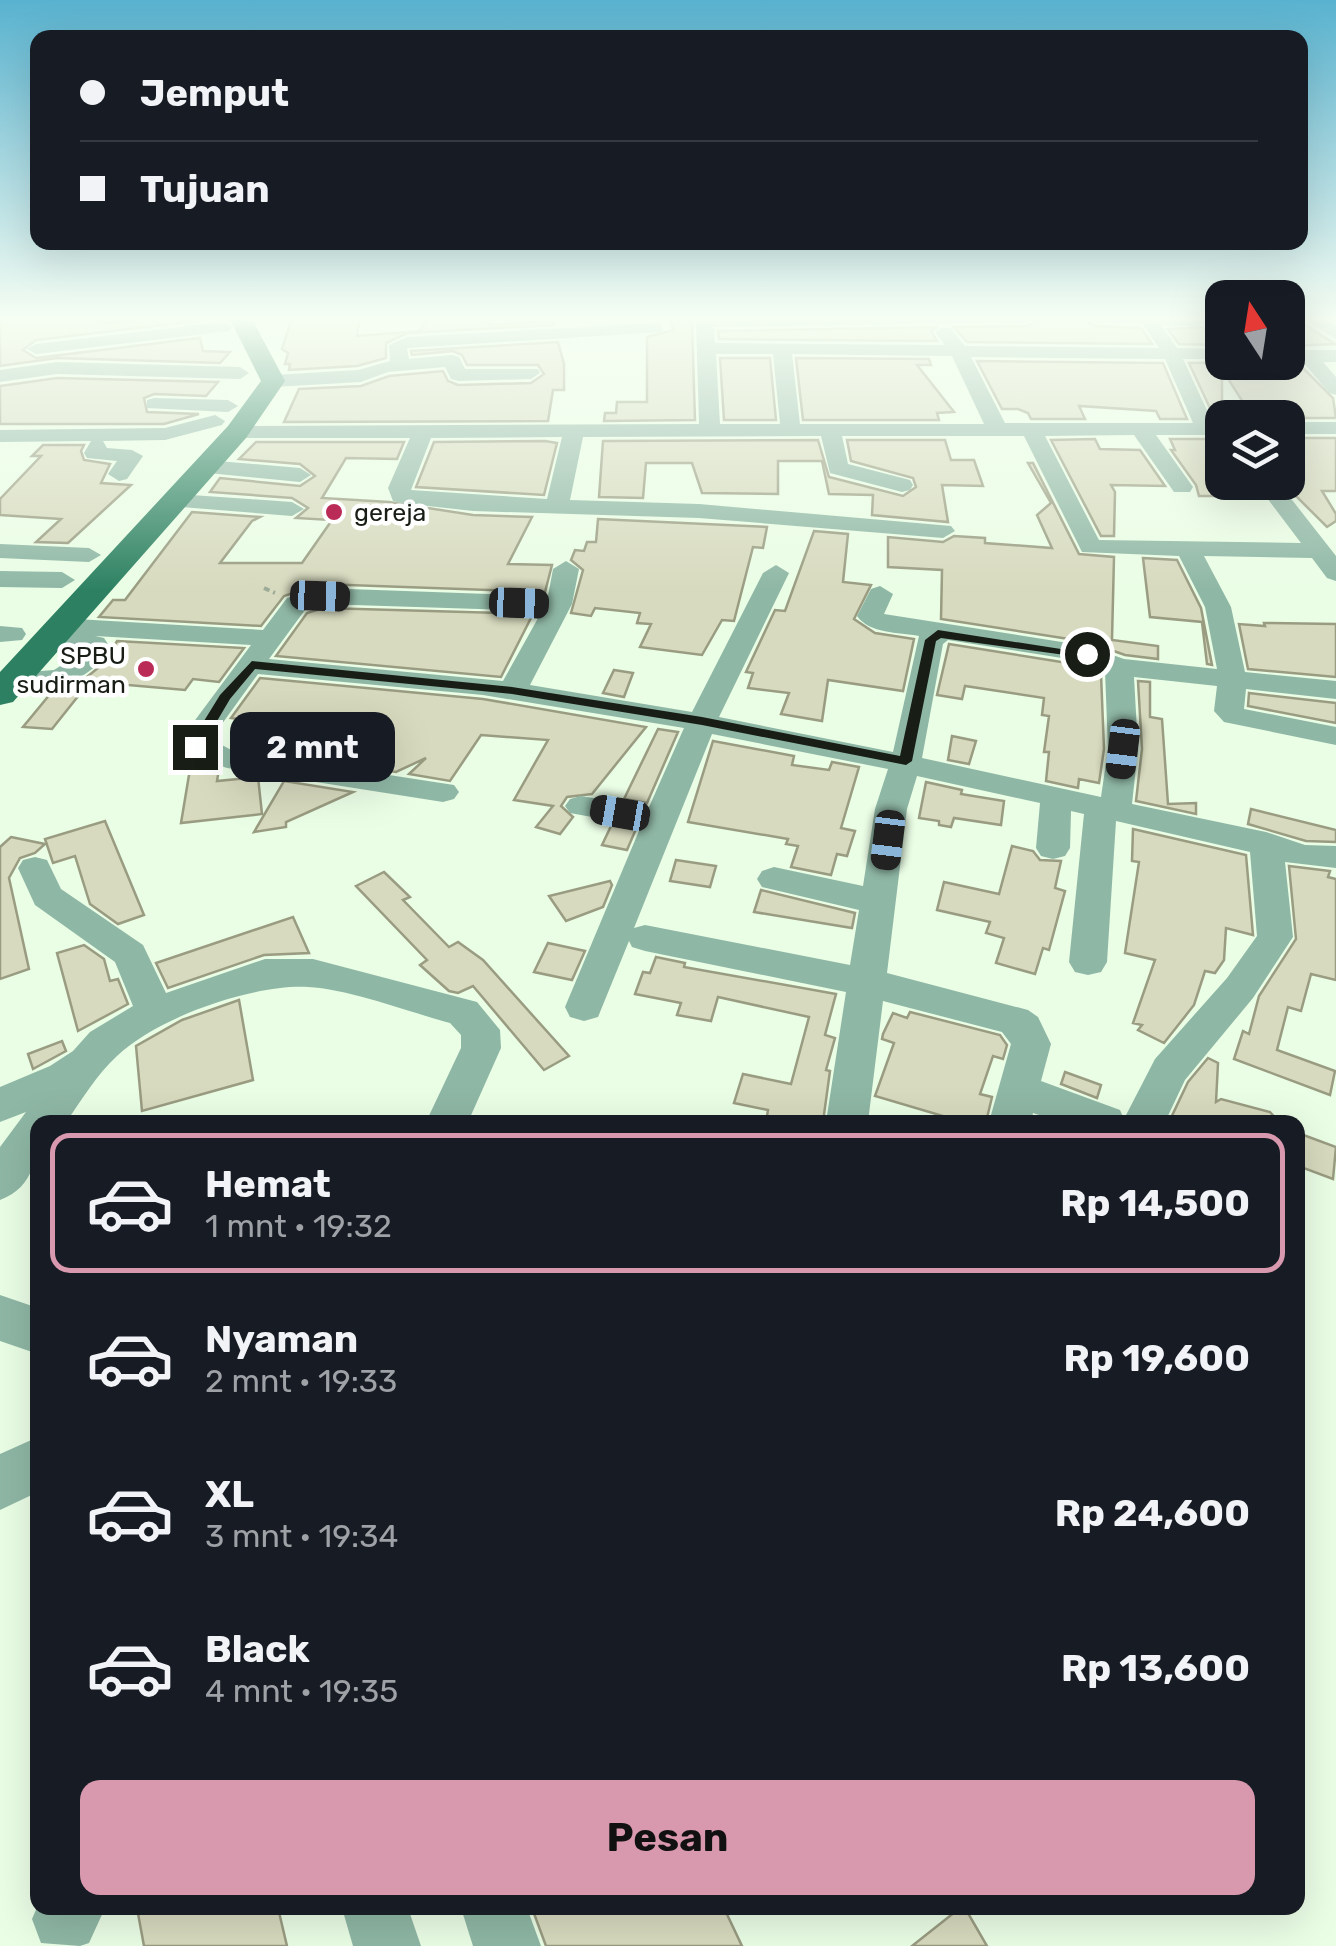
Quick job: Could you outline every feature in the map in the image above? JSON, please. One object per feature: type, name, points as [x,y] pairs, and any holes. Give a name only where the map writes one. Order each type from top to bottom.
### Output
[{"type":"main road","points":[[3,641],[227,408]]},
{"type":"main road","points":[[6,687],[206,466],[230,408]]},
{"type":"street","points":[[0,436],[174,433],[221,408]]},
{"type":"street","points":[[268,408],[423,433],[1072,430],[1108,421],[1141,430],[1205,429]]},
{"type":"street","points":[[545,408],[546,432]]},
{"type":"street","points":[[709,408],[710,432]]},
{"type":"street","points":[[788,408],[791,432]]},
{"type":"street","points":[[987,408],[998,431]]},
{"type":"street","points":[[1056,414],[1072,430]]},
{"type":"street","points":[[1305,428],[1336,428]]},
{"type":"street","points":[[1032,430],[1088,546],[1316,550]]},
{"type":"street","points":[[1141,430],[1182,487]]},
{"type":"street","points":[[942,431],[955,458]]},
{"type":"street","points":[[557,507],[574,432]]},
{"type":"street","points":[[830,432],[838,468],[902,484]]},
{"type":"street","points":[[423,433],[399,488],[401,496],[557,507],[699,511],[943,531]]},
{"type":"street","points":[[107,436],[175,440],[174,454]]},
{"type":"street","points":[[107,436],[95,453],[132,456],[120,474]]},
{"type":"street","points":[[206,466],[300,474]]},
{"type":"street","points":[[1279,500],[1336,573]]},
{"type":"street","points":[[177,501],[292,509]]},
{"type":"street","points":[[0,550],[89,554]]},
{"type":"street","points":[[1188,550],[1226,624],[1234,680],[1229,711],[1234,716],[1336,736]]},
{"type":"street","points":[[512,690],[559,604],[566,569]]},
{"type":"street","points":[[584,1008],[702,721],[776,573]]},
{"type":"street","points":[[0,579],[62,580]]},
{"type":"street","points":[[880,594],[870,619],[938,634],[1087,654],[1119,667],[1336,690]]},
{"type":"street","points":[[443,792],[202,752],[195,747],[196,739],[268,638],[296,604],[309,597],[559,604]]},
{"type":"street","points":[[54,632],[268,638]]},
{"type":"street","points":[[6,687],[73,675],[97,649],[94,644],[54,632]]},
{"type":"street","points":[[849,1115],[891,809],[906,761],[930,640],[938,634]]},
{"type":"street","points":[[252,665],[512,690],[702,721],[906,761],[1336,858]]},
{"type":"street","points":[[1088,962],[1108,809],[1123,749],[1119,667]]},
{"type":"street","points":[[1053,848],[1056,797]]},
{"type":"street","points":[[582,806],[659,819]]},
{"type":"street","points":[[1147,1115],[1169,1070],[1240,988],[1275,937],[1266,843]]},
{"type":"street","points":[[35,868],[47,896],[130,954],[155,1012]]},
{"type":"street","points":[[774,879],[880,902]]},
{"type":"street","points":[[645,938],[865,982],[1014,1020],[1024,1028],[1031,1044],[1014,1106],[1066,1115]]},
{"type":"street","points":[[48,1115],[104,1043],[155,1012],[264,972],[288,970],[463,1012],[480,1030],[481,1048],[449,1115]]},
{"type":"street","points":[[0,1105],[37,1092],[87,1062]]},
{"type":"street","points":[[0,1181],[30,1140]]},
{"type":"street","points":[[0,1318],[30,1328]]},
{"type":"street","points":[[0,1483],[30,1468]]},
{"type":"street","points":[[377,1915],[387,1946]]},
{"type":"street","points":[[496,1915],[507,1946]]},
{"type":"building","points":[[0,408],[146,408],[147,412],[199,414],[164,424],[0,424]]},
{"type":"building","points":[[290,408],[550,408],[548,421],[284,422]]},
{"type":"building","points":[[616,408],[695,408],[695,420],[604,421],[605,413],[616,413]]},
{"type":"building","points":[[723,408],[775,408],[776,420],[724,420]]},
{"type":"building","points":[[802,408],[951,408],[954,412],[937,413],[939,420],[803,420]]},
{"type":"building","points":[[1080,408],[1085,419],[1031,419],[1018,409],[1002,409]]},
{"type":"building","points":[[1107,408],[1182,408],[1187,419],[1160,419],[1156,411]]},
{"type":"building","points":[[1305,408],[1334,408],[1336,418],[1305,418]]},
{"type":"building","points":[[1305,438],[1336,438],[1336,491],[1322,491],[1336,514],[1336,521],[1327,527],[1300,500],[1305,500]]},
{"type":"building","points":[[1095,439],[1100,449],[1140,450],[1165,486],[1111,485],[1115,492],[1114,536],[1101,536],[1051,440]]},
{"type":"building","points":[[1170,439],[1205,439],[1205,496],[1199,496],[1196,485],[1171,450],[1175,450]]},
{"type":"building","points":[[818,440],[829,477],[903,496],[916,487],[913,478],[851,461],[847,440],[945,440],[951,460],[974,460],[983,486],[942,485],[948,522],[872,515],[873,495],[829,494],[822,461],[778,461],[778,494],[702,493],[692,463],[646,463],[643,498],[599,497],[603,441]]},
{"type":"building","points":[[256,442],[404,442],[397,459],[346,458],[322,498],[389,502],[473,515],[532,517],[508,564],[552,565],[545,592],[320,584],[284,596],[261,626],[99,617],[113,600],[125,600],[192,512],[260,517],[252,521],[220,563],[302,563],[332,520],[296,518],[308,508],[292,498],[210,492],[220,478],[300,486],[315,476],[300,464],[239,459]]},
{"type":"building","points":[[434,442],[557,443],[544,495],[416,487]]},
{"type":"building","points":[[43,445],[84,445],[84,460],[110,464],[101,483],[131,485],[68,543],[36,542],[61,519],[0,515],[0,499],[41,456],[32,456]]},
{"type":"building","points":[[1028,463],[1033,463],[1079,554],[1114,557],[1112,640],[1158,646],[1158,659],[1125,655],[1088,642],[941,619],[942,570],[888,567],[888,537],[943,542],[954,536],[985,538],[985,543],[1052,548],[1037,515],[1051,503]]},
{"type":"building","points":[[598,519],[767,527],[763,548],[753,547],[734,621],[722,620],[702,655],[640,647],[651,624],[637,623],[640,613],[595,608],[591,616],[571,613],[583,570],[571,560],[575,550],[584,551],[587,542],[596,542]]},
{"type":"building","points":[[814,531],[848,534],[843,582],[871,585],[854,619],[875,633],[914,639],[903,691],[828,680],[822,721],[781,714],[789,693],[748,688],[753,673],[746,672],[775,610],[785,611]]},
{"type":"building","points":[[1143,558],[1177,560],[1201,608],[1212,665],[1207,664],[1202,622],[1150,617]]},
{"type":"building","points":[[323,608],[533,614],[501,677],[276,656],[307,613]]},
{"type":"building","points":[[1264,623],[1336,624],[1336,677],[1248,669],[1239,624],[1265,626]]},
{"type":"building","name":"SPBU sudirman","points":[[117,641],[244,648],[219,682],[193,679],[185,690],[82,681],[104,663]]},
{"type":"building","points":[[949,644],[1080,665],[1101,674],[1104,749],[1099,783],[1079,779],[1078,788],[1046,781],[1049,752],[1044,752],[1049,716],[1042,715],[1044,698],[965,686],[962,699],[937,695]]},
{"type":"building","points":[[614,670],[633,673],[624,697],[603,693]]},
{"type":"building","points":[[260,678],[483,699],[646,727],[592,794],[567,797],[561,806],[573,817],[560,834],[536,827],[553,806],[514,800],[548,740],[481,735],[450,781],[409,774],[426,758],[396,772],[298,757],[314,729],[231,718]]},
{"type":"building","points":[[1138,681],[1150,682],[1150,717],[1162,719],[1168,804],[1196,803],[1196,814],[1136,801],[1142,749]]},
{"type":"building","points":[[51,693],[79,695],[52,729],[23,727]]},
{"type":"building","points":[[1249,693],[1336,703],[1336,723],[1248,706]]},
{"type":"building","points":[[658,729],[678,732],[647,803],[624,799]]},
{"type":"building","points":[[952,736],[976,741],[969,764],[948,760]]},
{"type":"building","points":[[713,741],[794,756],[792,765],[829,770],[832,762],[859,767],[841,828],[855,831],[847,856],[837,854],[831,875],[791,867],[798,846],[786,844],[788,839],[688,822]]},
{"type":"building","points":[[190,769],[219,769],[217,781],[258,777],[262,814],[181,823]]},
{"type":"building","points":[[284,781],[353,792],[286,822],[286,827],[254,832]]},
{"type":"building","points":[[926,782],[962,790],[961,794],[1004,801],[1001,825],[954,818],[951,827],[919,818]]},
{"type":"building","points":[[1251,809],[1336,830],[1336,842],[1306,841],[1248,824]]},
{"type":"building","points":[[105,821],[144,915],[118,924],[90,904],[75,856],[53,863],[45,839]]},
{"type":"building","points":[[612,824],[636,829],[627,850],[602,845]]},
{"type":"building","points":[[1133,829],[1246,855],[1253,935],[1226,928],[1224,960],[1215,973],[1205,971],[1194,1005],[1164,1043],[1138,1030],[1142,1025],[1133,1023],[1155,960],[1125,953],[1139,862],[1132,861]]},
{"type":"building","points":[[11,837],[45,844],[20,858],[9,878],[29,969],[0,979],[0,847]]},
{"type":"building","points":[[1012,846],[1033,851],[1040,860],[1061,861],[1055,888],[1065,891],[1049,950],[1043,948],[1035,974],[996,963],[1004,938],[986,933],[990,922],[937,910],[944,882],[999,894]]},
{"type":"building","points":[[676,860],[716,866],[710,887],[670,881]]},
{"type":"building","points":[[1289,866],[1330,871],[1328,877],[1336,879],[1336,980],[1311,974],[1301,1011],[1288,1007],[1277,1050],[1335,1071],[1330,1095],[1234,1059],[1243,1031],[1249,1034],[1259,996],[1296,939]]},
{"type":"building","points":[[384,872],[410,897],[403,900],[449,947],[458,942],[483,960],[569,1056],[544,1070],[473,986],[458,993],[449,991],[420,965],[427,960],[356,886]]},
{"type":"building","points":[[610,881],[603,907],[566,921],[549,896]]},
{"type":"building","points":[[761,890],[855,913],[852,928],[754,912]]},
{"type":"building","points":[[293,917],[309,953],[264,955],[168,988],[156,963]]},
{"type":"building","points":[[548,943],[585,951],[572,980],[534,972]]},
{"type":"building","points":[[84,945],[104,959],[110,981],[118,979],[128,1004],[78,1031],[57,953]]},
{"type":"building","points":[[656,957],[685,963],[684,967],[836,994],[825,1035],[835,1038],[826,1070],[830,1071],[824,1115],[767,1115],[768,1110],[734,1103],[743,1074],[791,1084],[809,1017],[718,997],[711,1021],[677,1015],[681,1003],[635,994],[643,972],[650,973]]},
{"type":"building","points":[[239,1000],[253,1080],[142,1111],[136,1046],[182,1020]]},
{"type":"building","points":[[910,1012],[1000,1035],[1007,1045],[1003,1059],[993,1056],[980,1094],[992,1097],[988,1115],[939,1115],[875,1096],[894,1043],[882,1039],[883,1034],[893,1013],[907,1018]]},
{"type":"building","points":[[62,1041],[66,1051],[33,1069],[28,1054]]},
{"type":"building","points":[[1208,1058],[1218,1063],[1216,1102],[1221,1099],[1273,1115],[1172,1115],[1188,1082]]},
{"type":"building","points":[[1065,1072],[1101,1085],[1097,1098],[1061,1084]]},
{"type":"building","points":[[1305,1136],[1336,1147],[1333,1179],[1305,1169]]},
{"type":"building","points":[[138,1915],[280,1915],[287,1946],[144,1946]]},
{"type":"building","points":[[535,1915],[727,1915],[742,1946],[546,1946]]},
{"type":"building","points":[[951,1915],[969,1915],[987,1946],[912,1946]]},
{"type":"place","name":"gereja","points":[[334,512]]},
{"type":"place","name":"SPBU sudirman","points":[[146,669]]},
{"type":"route","points":[[195,747],[196,739],[224,697],[252,665],[512,690],[702,721],[906,761],[930,640],[938,634],[1087,654]]}]
